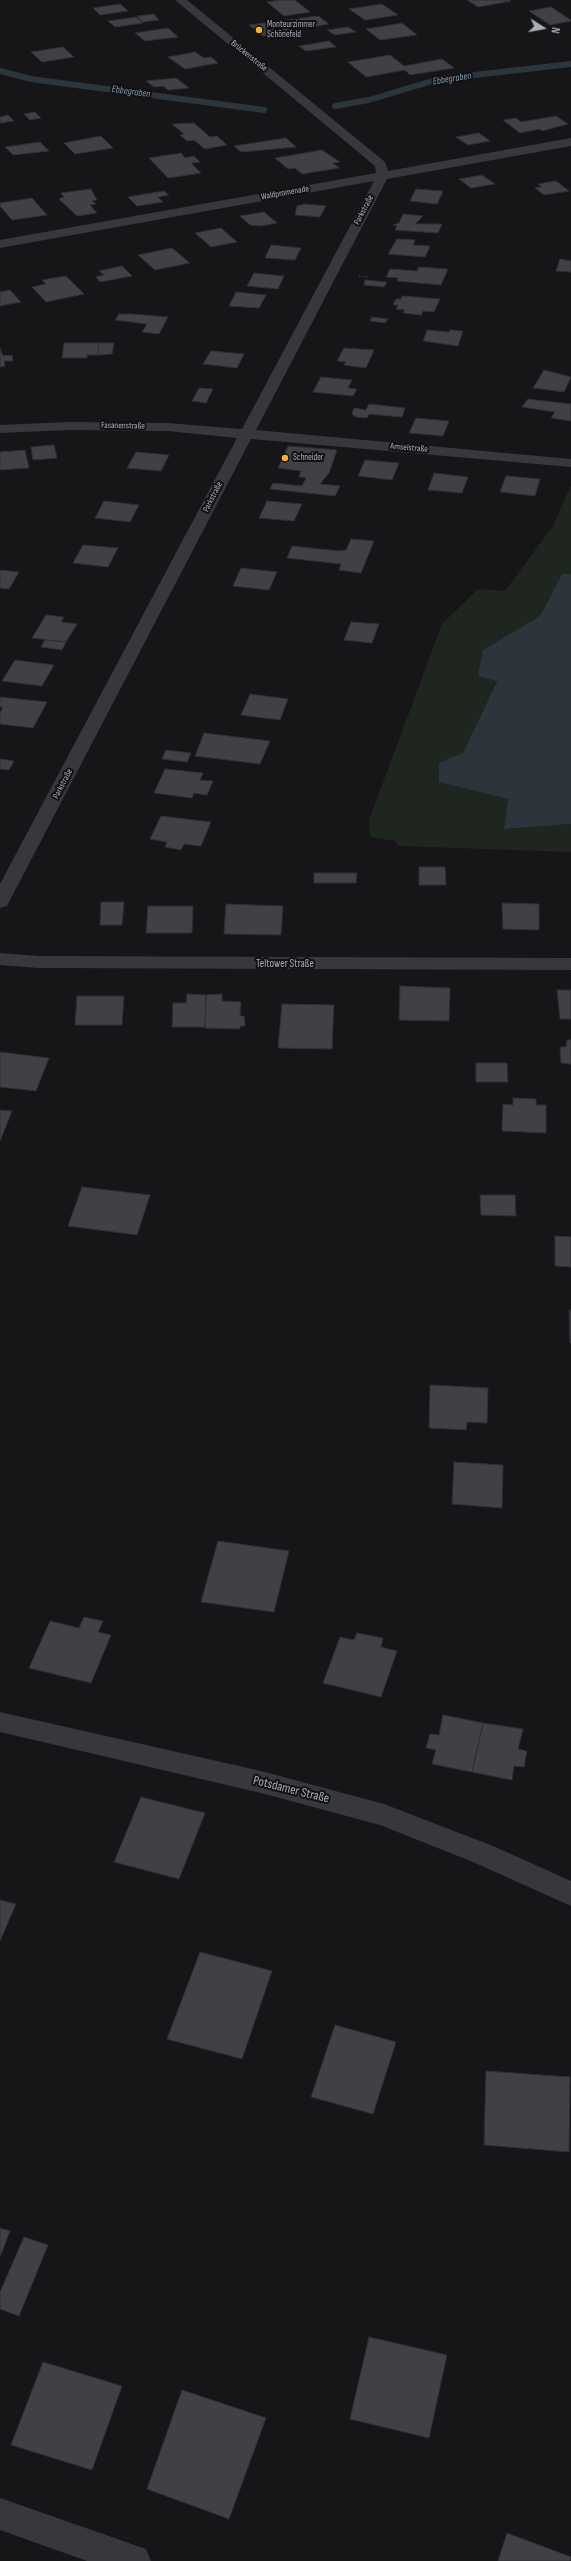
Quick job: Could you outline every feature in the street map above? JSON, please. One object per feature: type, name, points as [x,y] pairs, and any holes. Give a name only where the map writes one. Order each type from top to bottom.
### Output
[{"type":"street","name":"Brückenstraße","points":[[180,0],[381,165],[383,175]]},
{"type":"street","name":"Waldpromenade","points":[[0,244],[571,142]]},
{"type":"street","name":"Parkstraße","points":[[0,902],[383,175]]},
{"type":"street","name":"Fasanenstraße","points":[[0,429],[138,426],[246,434]]},
{"type":"street","name":"Amselstraße","points":[[246,434],[571,464]]},
{"type":"street","name":"Teltower Straße","points":[[0,959],[38,962],[571,964]]},
{"type":"street","name":"Potsdamer Straße","points":[[0,1722],[261,1782],[384,1815],[483,1854],[571,1894]]},
{"type":"street","points":[[0,2514],[134,2561]]},
{"type":"shaded area","points":[[571,485],[571,574],[562,574],[540,616],[484,650],[497,680],[463,753],[440,782],[508,799],[504,829],[571,824],[571,852],[398,846],[395,841],[370,837],[369,820],[442,624],[478,589],[505,591],[553,526]]},
{"type":"shaded area","points":[[562,574],[571,574],[571,824],[504,829],[508,799],[439,782],[439,763],[463,753],[497,681],[478,676],[483,650],[540,616]]},
{"type":"building","points":[[295,0],[310,12],[284,16],[267,2]]},
{"type":"building","points":[[467,0],[509,0],[511,1],[478,7]]},
{"type":"building","points":[[120,4],[128,11],[100,15],[93,8]]},
{"type":"building","points":[[382,4],[398,15],[365,20],[349,9]]},
{"type":"building","points":[[551,7],[571,21],[550,25],[529,11]]},
{"type":"building","points":[[154,14],[159,20],[143,22],[137,16]]},
{"type":"building","points":[[318,16],[329,24],[263,36],[249,25]]},
{"type":"building","points":[[136,17],[143,23],[115,27],[108,21]]},
{"type":"building","points":[[402,23],[417,35],[380,40],[366,29]]},
{"type":"building","points":[[348,27],[356,32],[335,35],[327,30]]},
{"type":"building","points":[[168,28],[178,37],[145,41],[135,33]]},
{"type":"building","points":[[329,41],[336,47],[306,51],[299,46]]},
{"type":"building","points":[[63,47],[74,57],[42,62],[31,52]]},
{"type":"building","points":[[195,52],[204,58],[211,57],[218,63],[185,69],[168,57]]},
{"type":"building","points":[[390,55],[404,66],[442,59],[454,68],[410,75],[405,70],[366,77],[348,62]]},
{"type":"building","points":[[176,78],[189,88],[168,90],[163,86],[154,87],[146,81]]},
{"type":"building","points":[[35,112],[41,118],[30,120],[24,114]]},
{"type":"building","points":[[8,115],[14,121],[0,123],[0,117]]},
{"type":"building","points":[[556,116],[568,124],[542,131],[540,129],[520,133],[503,120],[516,118],[521,122]]},
{"type":"building","points":[[194,123],[210,137],[217,136],[227,145],[205,149],[194,140],[187,141],[180,135],[184,134],[172,124]]},
{"type":"building","points":[[479,133],[490,141],[468,145],[456,137]]},
{"type":"building","points":[[101,136],[113,148],[75,154],[64,143]]},
{"type":"building","points":[[286,138],[296,147],[241,152],[234,146]]},
{"type":"building","points":[[40,142],[49,151],[13,155],[5,147]]},
{"type":"building","points":[[322,150],[340,162],[333,163],[339,168],[302,174],[295,168],[288,169],[275,158]]},
{"type":"building","points":[[181,153],[185,158],[194,156],[200,162],[191,163],[201,173],[168,178],[149,158]]},
{"type":"building","points":[[482,175],[495,184],[471,188],[459,179]]},
{"type":"building","points":[[556,181],[569,191],[544,195],[535,188],[542,187],[538,184]]},
{"type":"building","points":[[91,189],[97,200],[92,201],[96,204],[90,205],[97,213],[77,216],[59,199],[64,197],[61,193]]},
{"type":"building","points":[[416,189],[443,191],[437,204],[410,201]]},
{"type":"building","points":[[164,191],[169,195],[158,197],[163,202],[137,206],[128,197]]},
{"type":"building","points":[[32,198],[47,215],[12,220],[0,206],[0,203]]},
{"type":"building","points":[[305,204],[326,206],[320,217],[295,215],[297,206]]},
{"type":"building","points":[[264,212],[277,223],[261,226],[250,225],[240,216]]},
{"type":"building","points":[[403,214],[423,216],[415,224],[442,224],[438,233],[395,230],[397,226],[393,225],[399,223]]},
{"type":"building","points":[[221,228],[237,242],[211,247],[195,233]]},
{"type":"building","points":[[397,239],[415,240],[413,245],[430,246],[425,257],[388,254]]},
{"type":"building","points":[[271,245],[301,248],[295,260],[265,258]]},
{"type":"building","points":[[172,248],[190,263],[155,270],[138,255]]},
{"type":"building","points":[[560,259],[571,261],[571,272],[556,271]]},
{"type":"building","points":[[122,266],[132,276],[100,282],[96,277],[104,275],[99,271]]},
{"type":"building","points":[[419,267],[448,269],[441,285],[397,281],[398,278],[386,277],[390,269],[417,271]]},
{"type":"building","points":[[254,273],[284,276],[278,289],[247,286]]},
{"type":"building","points":[[66,276],[84,294],[46,302],[32,287],[46,284],[42,280]]},
{"type":"building","points":[[365,280],[387,282],[384,287],[364,285]]},
{"type":"building","points":[[10,290],[21,302],[0,306],[0,292]]},
{"type":"building","points":[[236,292],[266,295],[259,308],[229,306]]},
{"type":"building","points":[[402,296],[440,299],[434,312],[423,311],[421,315],[403,313],[405,310],[396,309],[398,305],[393,305],[396,299],[401,299]]},
{"type":"building","points":[[119,314],[168,317],[159,334],[142,332],[147,324],[115,320]]},
{"type":"building","points":[[372,317],[388,319],[385,323],[370,321]]},
{"type":"building","points":[[427,330],[449,332],[450,330],[463,331],[458,346],[423,341]]},
{"type":"building","points":[[64,343],[99,343],[98,355],[87,355],[87,358],[62,358]]},
{"type":"building","points":[[99,343],[114,343],[112,354],[98,355]]},
{"type":"building","points":[[0,348],[3,356],[12,355],[13,361],[4,361],[5,366],[0,367]]},
{"type":"building","points":[[344,348],[374,350],[366,368],[344,365],[346,362],[337,361]]},
{"type":"building","points":[[211,351],[244,354],[237,368],[203,364]]},
{"type":"building","points":[[544,370],[571,377],[564,392],[533,388]]},
{"type":"building","points":[[321,377],[352,380],[348,388],[357,389],[353,396],[313,392]]},
{"type":"building","points":[[199,388],[213,389],[206,403],[192,401]]},
{"type":"building","points":[[528,399],[571,404],[571,421],[551,418],[555,412],[522,407]]},
{"type":"building","points":[[369,404],[405,408],[402,417],[369,414],[367,418],[356,417],[352,414],[354,408],[366,410]]},
{"type":"building","points":[[416,418],[449,421],[443,436],[409,433]]},
{"type":"building","points":[[54,445],[57,458],[33,460],[31,447]]},
{"type":"building","points":[[288,446],[337,450],[329,473],[320,484],[340,486],[335,496],[270,489],[273,483],[302,486],[306,478],[299,477],[301,471],[278,468]]},
{"type":"building","points":[[25,450],[29,468],[0,470],[0,452]]},
{"type":"building","points":[[136,452],[169,455],[161,471],[127,468]]},
{"type":"building","points":[[365,460],[399,463],[392,480],[358,476]]},
{"type":"building","points":[[434,473],[468,477],[462,493],[428,490]]},
{"type":"building","points":[[506,476],[540,479],[535,496],[500,492]]},
{"type":"building","points":[[104,501],[139,505],[130,522],[95,518]]},
{"type":"building","points":[[267,501],[302,504],[294,521],[259,518]]},
{"type":"building","points":[[351,539],[374,541],[361,573],[339,570],[341,564],[287,558],[292,546],[339,551],[346,550]]},
{"type":"building","points":[[83,545],[118,548],[108,567],[73,563]]},
{"type":"building","points":[[241,568],[277,572],[269,590],[233,586]]},
{"type":"building","points":[[0,570],[19,572],[9,589],[0,588]]},
{"type":"building","points":[[46,615],[64,617],[61,622],[77,624],[66,642],[32,638]]},
{"type":"building","points":[[351,622],[379,624],[372,643],[344,640]]},
{"type":"building","points":[[45,640],[66,642],[62,650],[41,647]]},
{"type":"building","points":[[15,660],[54,665],[42,686],[2,681]]},
{"type":"building","points":[[250,694],[288,699],[280,720],[241,715]]},
{"type":"building","points":[[0,697],[47,702],[33,728],[0,724],[0,713],[3,707],[0,707]]},
{"type":"building","points":[[204,733],[270,741],[260,764],[195,756]]},
{"type":"building","points":[[166,750],[191,753],[187,762],[162,759]]},
{"type":"building","points":[[0,759],[14,761],[9,770],[0,769]]},
{"type":"building","points":[[165,769],[203,773],[200,780],[213,781],[207,795],[194,793],[192,798],[154,793]]},
{"type":"building","points":[[161,816],[211,822],[201,846],[184,844],[181,850],[165,847],[167,842],[150,839]]},
{"type":"building","points":[[419,867],[445,867],[446,885],[419,885]]},
{"type":"building","points":[[314,873],[357,873],[356,883],[314,883]]},
{"type":"building","points":[[101,902],[124,902],[122,925],[100,925]]},
{"type":"building","points":[[502,903],[539,904],[539,930],[503,929]]},
{"type":"building","points":[[226,904],[283,906],[281,935],[224,934]]},
{"type":"building","points":[[148,906],[193,906],[192,933],[146,933]]},
{"type":"building","points":[[400,986],[450,988],[449,1021],[399,1020]]},
{"type":"building","points":[[557,990],[571,990],[571,1019],[560,1019]]},
{"type":"building","points":[[187,994],[206,995],[205,1027],[172,1027],[173,1003],[186,1003]]},
{"type":"building","points":[[222,994],[222,1001],[241,1002],[240,1016],[244,1016],[245,1026],[240,1026],[240,1029],[205,1028],[206,995]]},
{"type":"building","points":[[77,996],[124,996],[122,1025],[75,1025]]},
{"type":"building","points":[[282,1004],[334,1005],[332,1049],[278,1048]]},
{"type":"building","points":[[567,1040],[571,1040],[571,1064],[561,1063],[560,1047],[566,1047]]},
{"type":"building","points":[[0,1052],[49,1058],[36,1091],[0,1087]]},
{"type":"building","points":[[476,1063],[507,1063],[508,1082],[476,1082]]},
{"type":"building","points":[[513,1098],[536,1099],[536,1105],[546,1105],[546,1133],[502,1131],[503,1104],[513,1105]]},
{"type":"building","points":[[0,1110],[12,1111],[0,1141]]},
{"type":"building","points":[[82,1187],[150,1195],[137,1235],[68,1226]]},
{"type":"building","points":[[480,1195],[515,1195],[516,1216],[481,1215]]},
{"type":"building","points":[[555,1236],[571,1237],[571,1267],[555,1266]]},
{"type":"building","points":[[569,1310],[571,1310],[571,1343],[570,1343]]},
{"type":"building","points":[[430,1385],[488,1388],[487,1423],[467,1422],[466,1430],[429,1428]]},
{"type":"building","points":[[454,1462],[503,1465],[502,1508],[452,1504]]},
{"type":"building","points":[[218,1541],[289,1551],[274,1612],[201,1602]]},
{"type":"building","points":[[84,1617],[103,1621],[98,1632],[111,1635],[91,1683],[29,1668],[50,1621],[79,1628]]},
{"type":"building","points":[[357,1633],[383,1638],[381,1647],[397,1651],[381,1697],[323,1683],[340,1637],[354,1640]]},
{"type":"building","points":[[443,1715],[483,1723],[472,1772],[432,1764],[436,1750],[426,1748],[430,1734],[439,1735]]},
{"type":"building","points":[[483,1723],[523,1729],[518,1749],[527,1751],[524,1767],[514,1766],[512,1780],[472,1772]]},
{"type":"building","points":[[141,1797],[205,1813],[179,1879],[114,1862]]},
{"type":"building","points":[[0,1900],[16,1904],[0,1941]]},
{"type":"building","points":[[200,1952],[272,1971],[242,2059],[167,2039]]},
{"type":"building","points":[[335,2025],[396,2042],[373,2114],[311,2097]]},
{"type":"building","points":[[486,2071],[570,2077],[569,2152],[484,2145]]},
{"type":"building","points":[[0,2228],[10,2231],[0,2257]]},
{"type":"building","points":[[24,2237],[48,2245],[19,2316],[0,2309],[0,2292]]},
{"type":"building","points":[[369,2337],[447,2355],[429,2438],[350,2419]]},
{"type":"building","points":[[43,2362],[122,2386],[92,2470],[11,2445]]},
{"type":"building","points":[[182,2390],[266,2418],[229,2519],[147,2489]]},
{"type":"building","points":[[507,2533],[571,2557],[570,2561],[498,2561]]},
{"type":"waterway","name":"Ebbegraben","points":[[335,106],[369,100],[439,79],[571,64]]},
{"type":"waterway","name":"Ebbegraben","points":[[0,71],[31,79],[264,110]]},
{"type":"place","name":"Monteurzimmer Schönefeld","points":[[259,30]]},
{"type":"place","name":"Schneider","points":[[285,458]]}]
